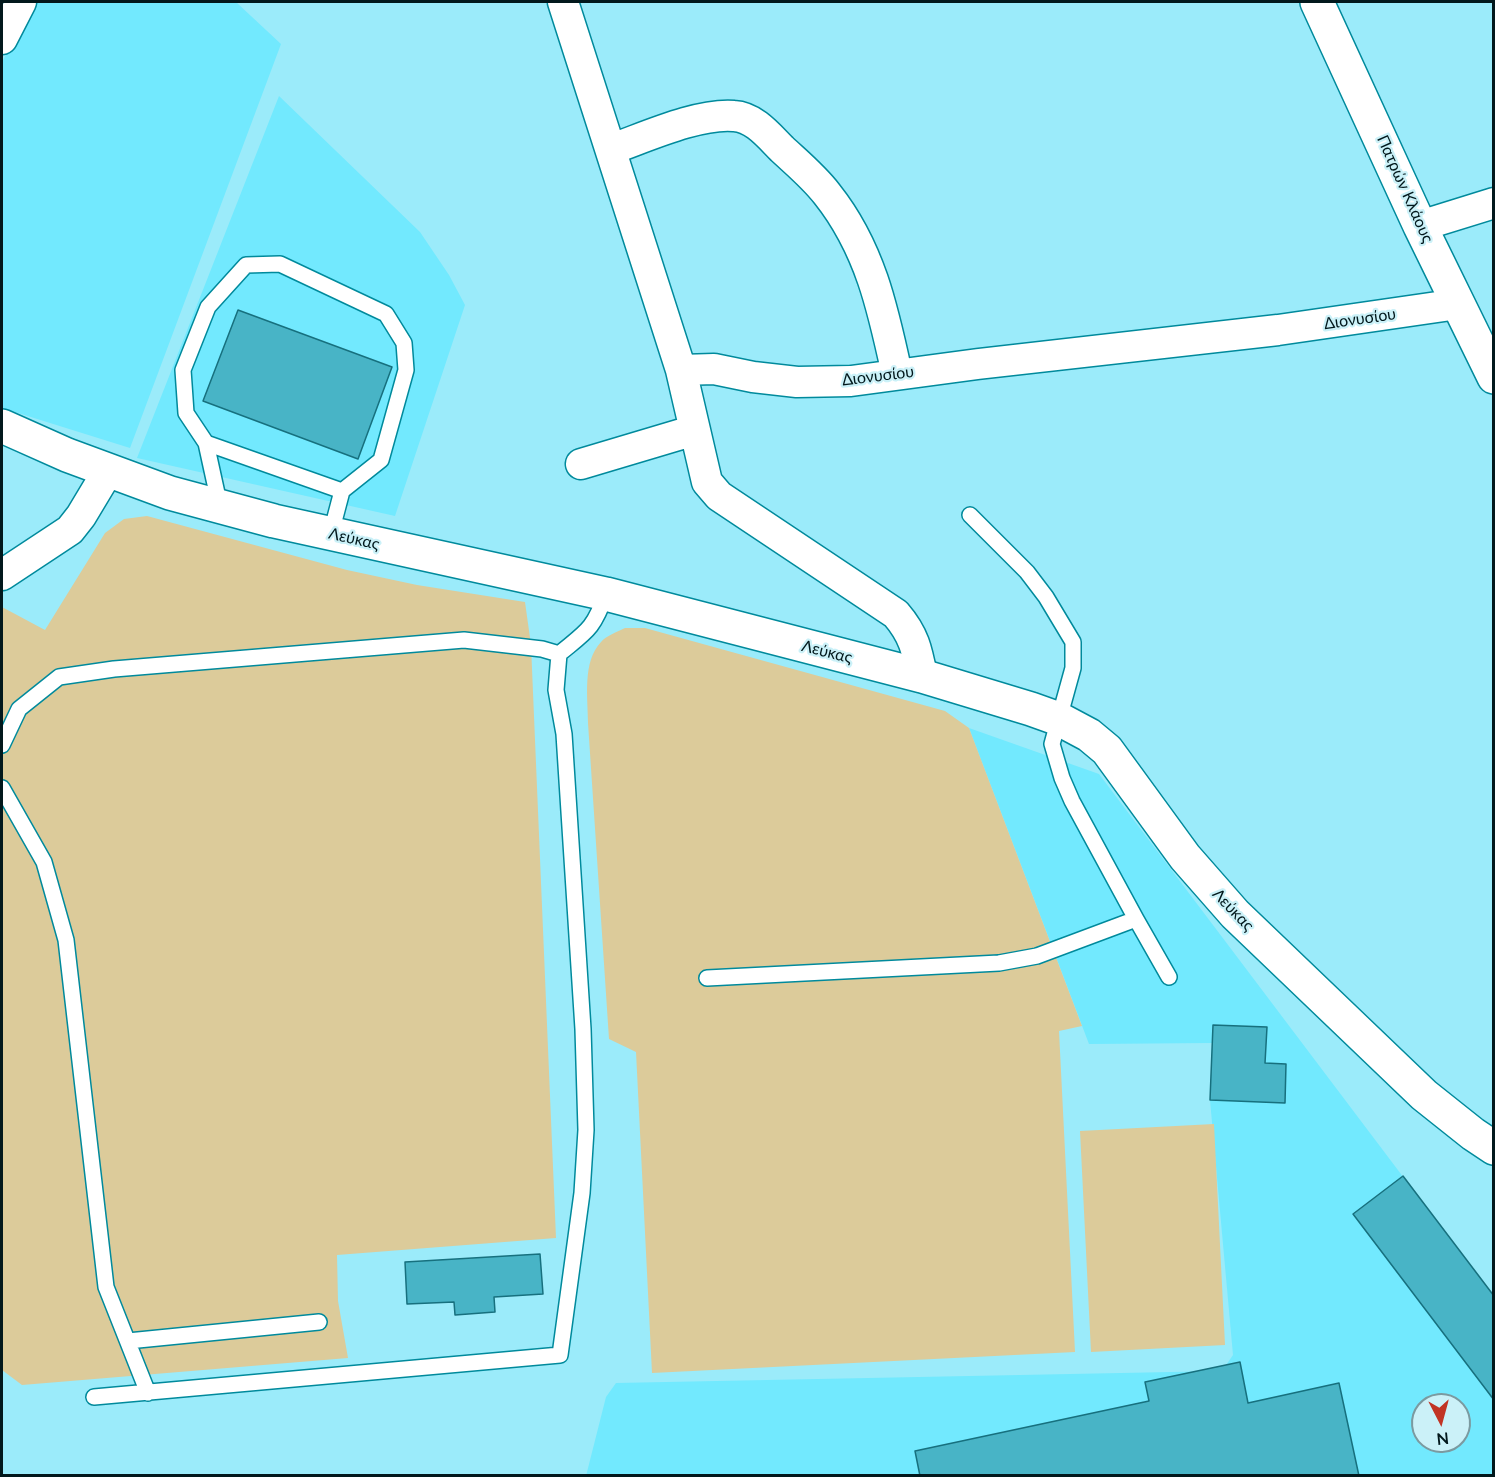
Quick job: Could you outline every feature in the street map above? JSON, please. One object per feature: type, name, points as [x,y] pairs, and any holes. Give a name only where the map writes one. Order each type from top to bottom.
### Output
[{"type":"street","points":[[2,39],[21,2]]},
{"type":"street","points":[[563,2],[681,369],[707,482],[719,496],[896,614],[913,638],[922,676]]},
{"type":"street","name":"Πατρών Κλάους","points":[[1317,2],[1420,226],[1494,376]]},
{"type":"street","points":[[612,149],[702,119],[722,116],[737,116],[763,130],[810,175],[842,214],[872,275],[882,305],[897,374]]},
{"type":"street","points":[[1420,226],[1494,203]]},
{"type":"street","name":"Διονυσίου","points":[[681,369],[714,369],[796,382],[851,381],[1278,330],[1458,304]]},
{"type":"street","name":"Λεύκας","points":[[2,426],[143,485],[220,507],[331,534],[606,594],[922,676],[1059,719],[1089,735],[1107,750],[1185,857],[1235,914],[1424,1095],[1494,1148]]},
{"type":"street","points":[[581,464],[695,430]]},
{"type":"street","points":[[2,575],[70,530],[108,471]]},
{"type":"lane","points":[[220,507],[206,443],[186,413],[183,370],[208,307],[246,265],[280,264],[387,314],[404,343],[406,370],[381,460],[342,491],[331,534]]},
{"type":"lane","points":[[206,443],[342,491]]},
{"type":"lane","points":[[970,515],[1027,572],[1046,597],[1073,642],[1073,668],[1052,744],[1062,778],[1072,801],[1169,977]]},
{"type":"lane","points":[[94,1397],[560,1355],[582,1193],[586,1130],[583,1029],[564,734],[556,690],[558,654],[592,626],[606,594]]},
{"type":"lane","points":[[2,745],[19,709],[58,677],[114,669],[464,640],[542,648],[558,654]]},
{"type":"lane","points":[[2,788],[44,862],[66,940],[106,1287],[148,1393]]},
{"type":"lane","points":[[707,978],[999,963],[1038,956],[1136,919]]},
{"type":"lane","points":[[128,1341],[319,1322]]},
{"type":"shaded area","points":[[34,2],[236,2],[281,44],[130,448],[2,408],[2,62]]},
{"type":"shaded area","points":[[279,96],[420,232],[449,275],[465,305],[395,516],[137,458]]},
{"type":"shaded area","points":[[147,516],[347,570],[417,585],[525,602],[531,645],[556,1238],[337,1255],[338,1301],[348,1358],[22,1385],[2,1370],[2,607],[45,630],[105,533],[124,519]]},
{"type":"shaded area","points":[[625,628],[645,628],[945,711],[969,728],[1082,1026],[1059,1031],[1075,1352],[652,1373],[636,1052],[609,1039],[588,723],[587,681],[591,660],[603,640]]},
{"type":"shaded area","points":[[969,728],[1099,774],[1493,1296],[1493,1475],[586,1476],[606,1397],[616,1383],[1222,1371],[1233,1355],[1210,1100],[1212,1043],[1089,1044]]},
{"type":"shaded area","points":[[1214,1124],[1225,1345],[1091,1352],[1080,1131]]},
{"type":"building","points":[[238,310],[392,367],[358,459],[203,401]]},
{"type":"building","points":[[1213,1025],[1267,1027],[1265,1063],[1286,1064],[1285,1103],[1210,1100]]},
{"type":"building","points":[[1403,1176],[1494,1296],[1494,1400],[1353,1214]]},
{"type":"building","points":[[540,1254],[543,1294],[494,1297],[495,1312],[455,1315],[454,1302],[407,1304],[405,1262]]},
{"type":"building","points":[[1240,1362],[1248,1403],[1339,1383],[1359,1476],[920,1476],[915,1451],[1149,1401],[1145,1382]]}]
